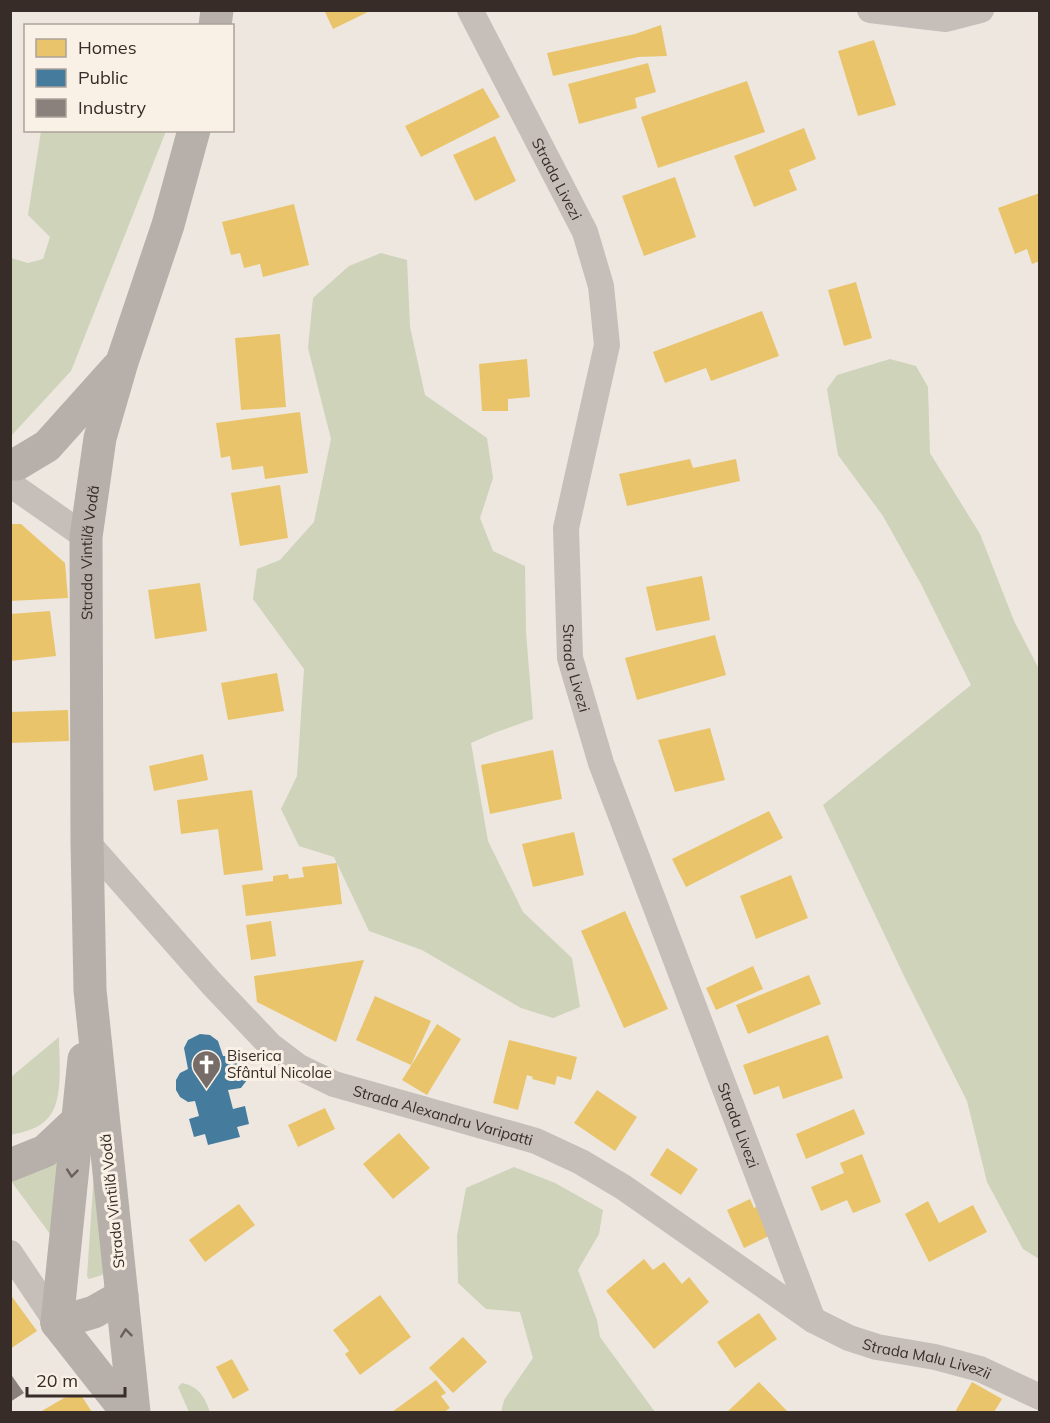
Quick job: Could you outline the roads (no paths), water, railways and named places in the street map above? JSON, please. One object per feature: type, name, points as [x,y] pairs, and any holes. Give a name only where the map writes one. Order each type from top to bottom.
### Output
[{"type":"main road","name":"Strada Vintilă Vodă","points":[[134,1413],[90,990],[86,537],[100,438],[122,362],[168,225],[193,132]]},
{"type":"main road","points":[[10,464],[17,464],[47,446],[122,362]]},
{"type":"main road","name":"Strada Vintilă Vodă","points":[[57,1323],[90,990]]},
{"type":"main road","points":[[10,1165],[45,1151],[78,1120]]},
{"type":"main road","points":[[122,1296],[94,1312],[57,1323],[127,1413]]},
{"type":"street","name":"Strada Livezi","points":[[470,10],[585,232],[601,286],[607,345],[566,528],[570,658],[601,763],[813,1320]]},
{"type":"street","points":[[870,10],[946,20],[981,10]]},
{"type":"street","points":[[10,484],[86,537]]},
{"type":"street","name":"Strada Alexandru Varipatti","points":[[87,842],[212,984],[270,1044],[298,1067],[334,1084],[536,1141],[581,1162],[623,1187],[813,1320]]},
{"type":"street","points":[[10,1253],[57,1323]]},
{"type":"street","name":"Strada Malu Livezii","points":[[813,1320],[849,1338],[877,1347],[935,1357],[980,1369],[1040,1397]]},
{"type":"place","name":"Biserica Sfântul Nicolae","points":[[206,1090]]}]
